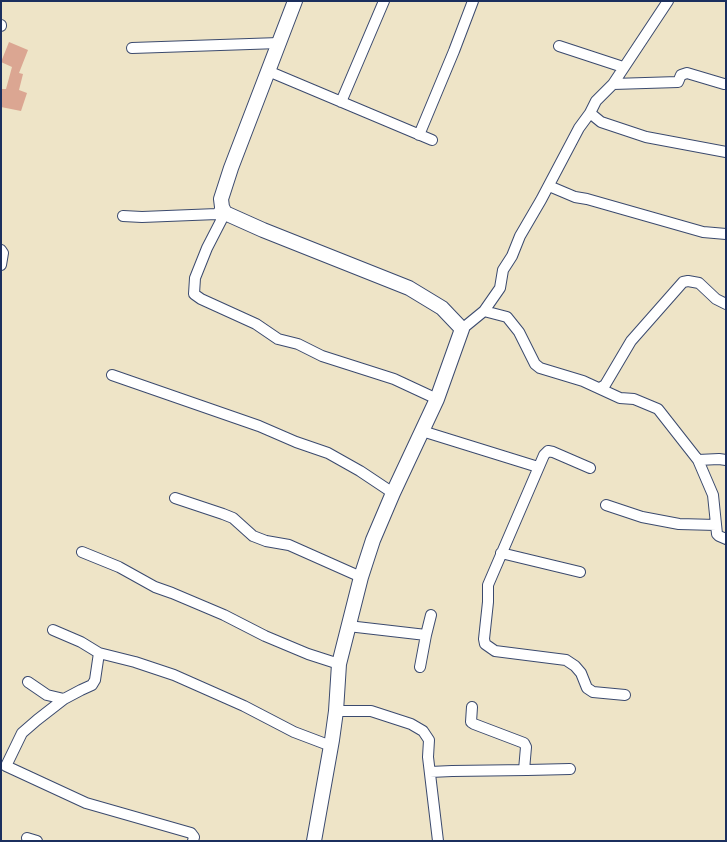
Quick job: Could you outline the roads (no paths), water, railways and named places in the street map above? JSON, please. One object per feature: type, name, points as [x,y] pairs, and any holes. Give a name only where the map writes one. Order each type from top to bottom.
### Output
[{"type":"street","points":[[295,1],[231,168],[221,199],[224,210],[195,278],[194,294],[208,303],[256,324],[278,339],[298,344],[322,356],[394,379],[437,399]]},
{"type":"street","points":[[342,102],[384,1]]},
{"type":"street","points":[[419,135],[473,1]]},
{"type":"street","points":[[314,841],[336,711],[339,664],[361,577],[373,540],[393,493],[437,399],[462,329],[484,311],[500,288],[503,270],[512,256],[520,236],[549,186],[579,128],[590,113],[596,101],[613,84],[668,1]]},
{"type":"street","points":[[132,48],[279,43]]},
{"type":"street","points":[[559,46],[623,67]]},
{"type":"street","points":[[268,71],[432,140]]},
{"type":"street","points":[[613,84],[678,82],[681,75],[686,73],[724,84]]},
{"type":"street","points":[[590,113],[601,122],[646,137],[726,152]]},
{"type":"street","points":[[549,186],[575,197],[587,199],[703,232],[726,234]]},
{"type":"street","points":[[123,216],[142,217],[217,214],[224,210]]},
{"type":"street","points":[[224,210],[263,230],[409,288],[442,308],[462,329]]},
{"type":"street","points":[[1,250],[3,253],[1,265]]},
{"type":"street","points":[[600,388],[605,385],[631,341],[683,282],[688,281],[699,283],[716,299],[726,304]]},
{"type":"street","points":[[484,311],[507,317],[519,332],[535,364],[540,368],[583,381],[620,398],[634,399],[658,409],[687,444],[698,460],[713,495],[717,534],[726,539]]},
{"type":"street","points":[[112,375],[259,426],[296,442],[328,453],[360,471],[393,493]]},
{"type":"street","points":[[422,431],[538,467]]},
{"type":"street","points":[[590,468],[553,452],[548,451],[544,455],[488,585],[488,602],[484,639],[485,644],[495,651],[566,660],[575,666],[581,673],[588,688],[593,692],[625,695]]},
{"type":"street","points":[[698,460],[726,460]]},
{"type":"street","points":[[175,498],[233,518],[253,536],[266,541],[289,544],[361,577]]},
{"type":"street","points":[[606,505],[642,517],[679,524],[716,525]]},
{"type":"street","points":[[82,552],[119,567],[155,587],[239,622],[265,636],[308,654],[339,664]]},
{"type":"street","points":[[501,553],[580,572]]},
{"type":"street","points":[[420,666],[431,615]]},
{"type":"street","points":[[348,626],[426,635]]},
{"type":"street","points":[[53,630],[81,642],[100,653],[135,662],[174,675],[244,706],[294,732],[331,746]]},
{"type":"street","points":[[100,653],[95,680],[92,686],[64,699],[22,733],[6,766],[86,803],[191,833],[194,837],[193,841]]},
{"type":"street","points":[[28,682],[47,695],[64,699]]},
{"type":"street","points":[[472,707],[471,722],[524,743],[526,747],[524,770]]},
{"type":"street","points":[[336,711],[371,711],[411,724],[422,731],[429,740],[428,757],[438,841]]},
{"type":"street","points":[[430,772],[570,769]]},
{"type":"street","points":[[27,838],[37,841]]}]
